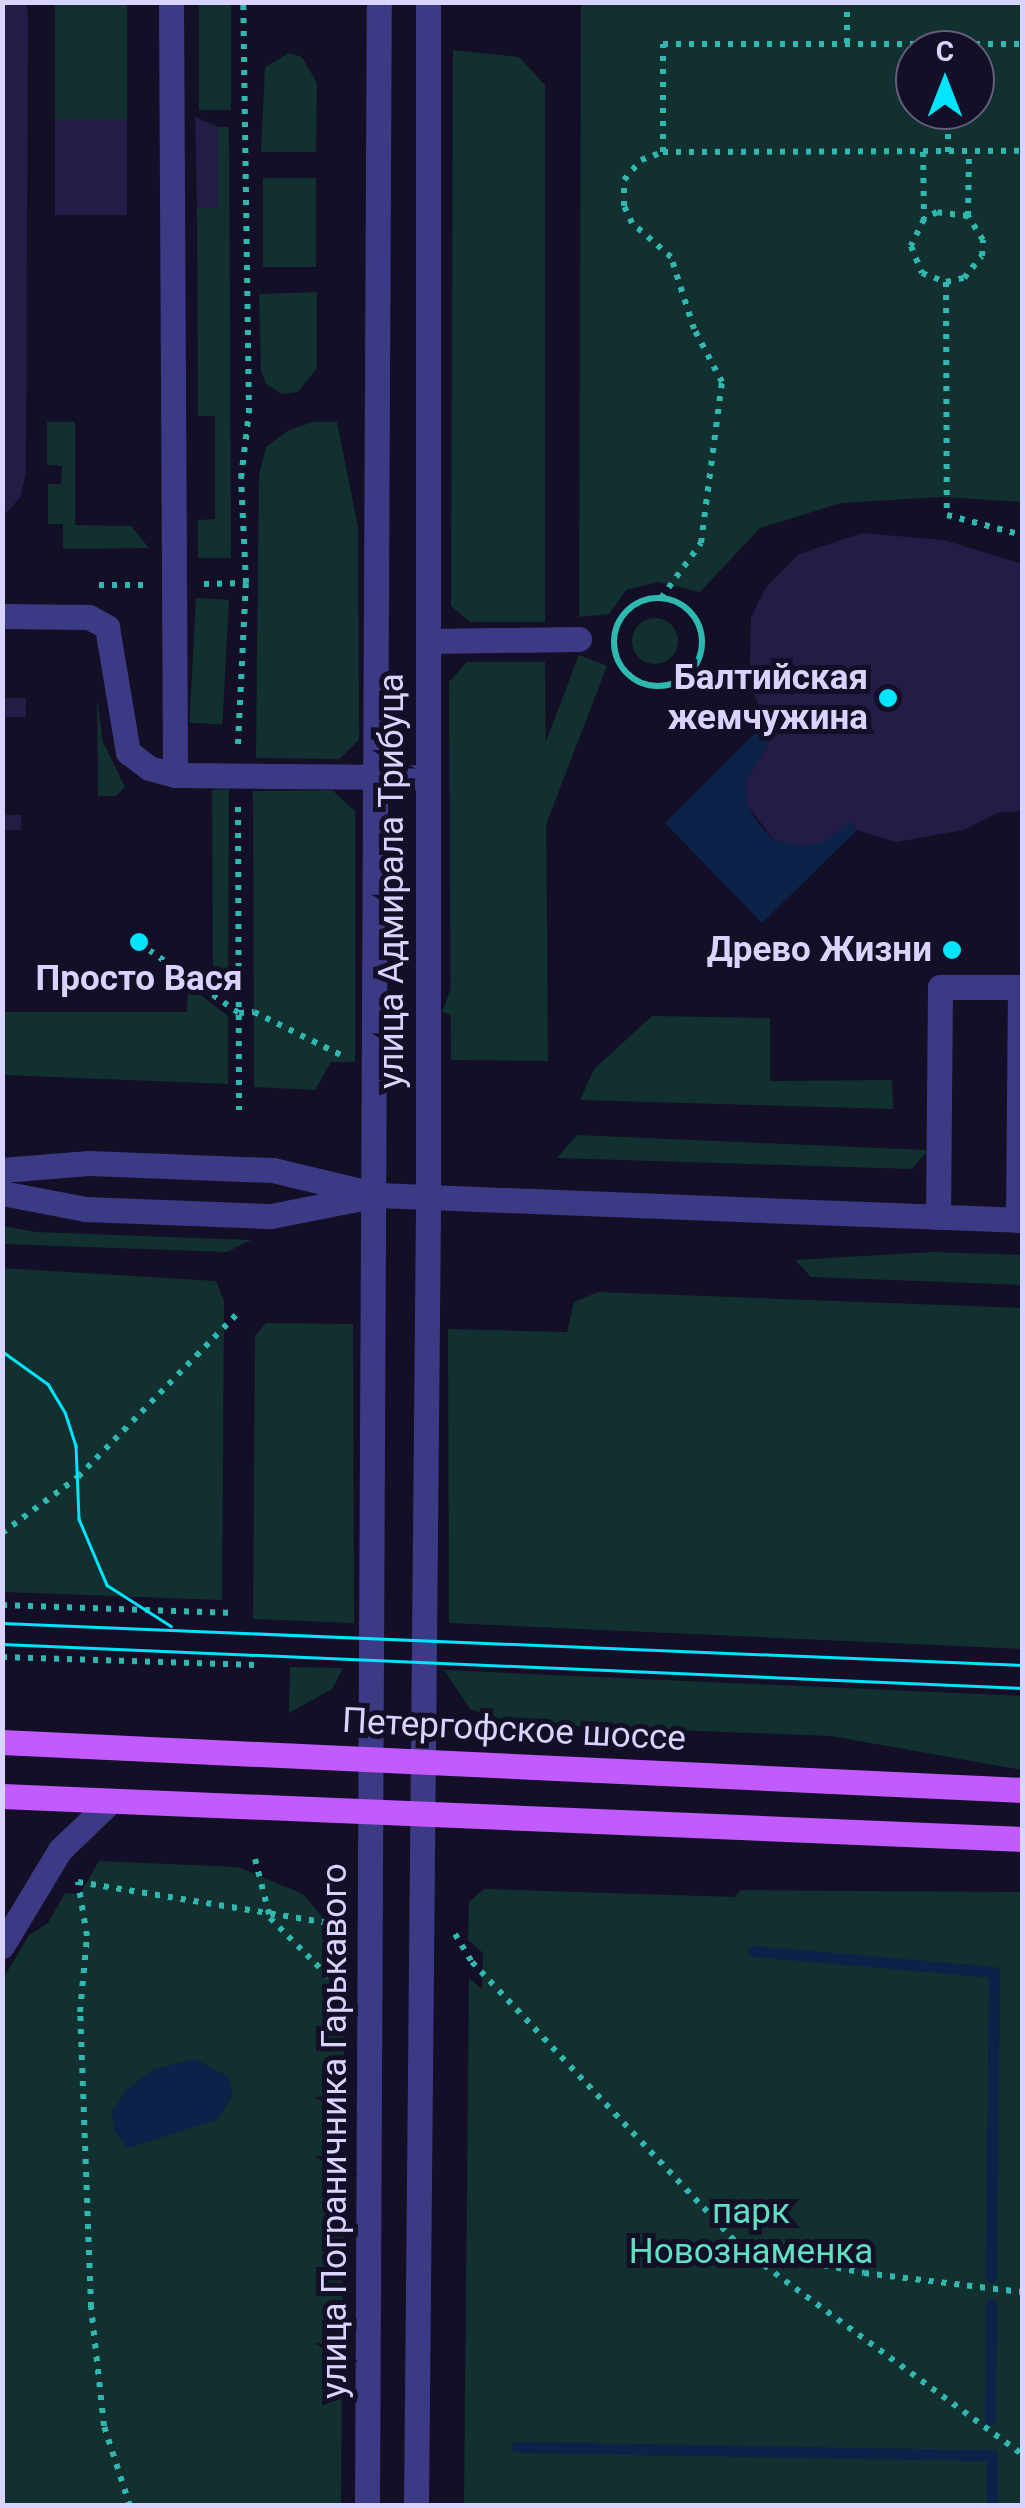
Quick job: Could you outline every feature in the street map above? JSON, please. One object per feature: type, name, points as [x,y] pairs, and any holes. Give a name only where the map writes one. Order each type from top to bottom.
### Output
[{"type":"main road","name":"Петергофское шоссе","points":[[2,1742],[1022,1790]]},
{"type":"main road","points":[[2,1796],[1022,1839]]},
{"type":"street","points":[[171,2],[175,775]]},
{"type":"street","name":"улица Адмирала Трибуца","points":[[373,1758],[378,2]]},
{"type":"street","name":"улица Адмирала Трибуца","points":[[422,1760],[428,1197],[428,2]]},
{"type":"street","points":[[2,616],[89,617],[107,627],[128,752],[148,768],[175,775],[428,777]]},
{"type":"street","points":[[428,641],[579,640]]},
{"type":"street","points":[[2,1170],[89,1163],[273,1170],[377,1195],[938,1217],[1020,1220],[1020,987],[940,987],[938,1217]]},
{"type":"street","points":[[2,1193],[85,1208],[271,1216],[377,1195]]},
{"type":"street","name":"улица Пограничника Гарькавого","points":[[368,2506],[373,1758]]},
{"type":"street","points":[[416,2506],[422,1760]]},
{"type":"street","points":[[2,1946],[60,1850],[111,1801]]},
{"type":"path","points":[[239,1110],[238,776],[246,583],[241,478],[249,413],[244,2]]},
{"type":"path","points":[[846,43],[847,2]]},
{"type":"path","points":[[663,152],[662,44],[895,45]]},
{"type":"path","points":[[995,45],[1022,44]]},
{"type":"path","points":[[948,130],[948,152]]},
{"type":"path","points":[[661,598],[692,614],[702,645],[686,676],[654,686],[624,672],[613,639],[629,609],[661,598],[702,543],[722,382],[694,330],[671,258],[632,224],[624,206],[624,180],[640,160],[663,152],[1022,152]]},
{"type":"path","points":[[923,152],[924,219],[911,246],[913,260],[922,272],[946,282],[964,278],[982,256],[983,240],[968,216],[969,152]]},
{"type":"path","points":[[924,219],[937,212],[968,216]]},
{"type":"path","points":[[946,282],[947,515],[1022,535]]},
{"type":"path","points":[[148,950],[239,1013],[254,1012],[336,1048],[345,1062]]},
{"type":"path","points":[[2,1533],[78,1477],[240,1310]]},
{"type":"path","points":[[2,1605],[234,1613]]},
{"type":"path","points":[[2,1657],[258,1665]]},
{"type":"path","points":[[254,1859],[270,1918],[348,1996]]},
{"type":"path","points":[[130,2506],[104,2426],[91,2307],[80,2012],[87,1936],[78,1882],[270,1918],[347,1926]]},
{"type":"path","points":[[451,1928],[472,1962],[743,2250],[1022,2454]]},
{"type":"path","points":[[743,2250],[864,2274],[1022,2292]]},
{"type":"green space","points":[[55,3],[127,3],[127,119],[55,119]]},
{"type":"green space","points":[[199,3],[231,3],[231,110],[199,110]]},
{"type":"green space","points":[[581,3],[1022,3],[1022,502],[941,497],[841,503],[760,528],[700,592],[658,582],[626,590],[609,614],[579,617]]},
{"type":"green space","points":[[453,50],[519,57],[545,85],[545,622],[470,622],[451,606]]},
{"type":"green space","points":[[289,53],[302,57],[317,83],[316,152],[261,152],[265,67]]},
{"type":"green space","points":[[218,127],[229,127],[231,558],[198,558],[198,520],[215,519],[215,416],[198,416],[197,208],[218,208]]},
{"type":"green space","points":[[263,178],[316,178],[316,267],[263,267]]},
{"type":"green space","points":[[317,292],[317,368],[298,392],[282,394],[266,384],[261,371],[259,294]]},
{"type":"green space","points":[[47,422],[75,422],[75,525],[131,526],[149,548],[63,549],[63,524],[48,524],[48,484],[61,484],[62,466],[47,465]]},
{"type":"green space","points":[[313,422],[337,422],[358,527],[359,740],[339,759],[256,758],[259,475],[266,447],[289,430]]},
{"type":"green space","points":[[196,598],[229,600],[222,725],[189,723]]},
{"type":"green space","points":[[655,618],[671,625],[678,641],[671,657],[655,664],[639,657],[632,641],[639,625]]},
{"type":"green space","points":[[579,655],[607,666],[470,1022],[442,1012]]},
{"type":"green space","points":[[467,662],[545,662],[548,1061],[451,1060],[449,682]]},
{"type":"green space","points":[[97,700],[103,742],[125,787],[116,796],[98,796]]},
{"type":"green space","points":[[229,789],[228,997],[213,984],[212,790]]},
{"type":"green space","points":[[332,790],[355,811],[355,1062],[331,1062],[315,1090],[254,1087],[253,791]]},
{"type":"green space","points":[[188,985],[228,1016],[228,1084],[3,1075],[3,1012],[187,1012]]},
{"type":"green space","points":[[652,1016],[770,1018],[770,1081],[892,1080],[893,1109],[580,1100],[594,1069]]},
{"type":"green space","points":[[577,1135],[928,1150],[912,1169],[557,1158]]},
{"type":"green space","points":[[3,1226],[36,1232],[251,1240],[227,1252],[3,1244]]},
{"type":"green space","points":[[932,1252],[1022,1255],[1022,1285],[811,1277],[795,1260]]},
{"type":"green space","points":[[2,1268],[216,1281],[224,1301],[222,1600],[3,1592]]},
{"type":"green space","points":[[598,1292],[1022,1308],[1022,1649],[449,1623],[448,1329],[567,1332],[574,1302]]},
{"type":"green space","points":[[266,1323],[353,1324],[354,1623],[253,1619],[255,1336]]},
{"type":"green space","points":[[290,1667],[343,1668],[332,1689],[289,1713]]},
{"type":"green space","points":[[444,1670],[1022,1696],[1022,1770],[831,1736],[517,1724],[470,1709]]},
{"type":"green space","points":[[99,1861],[238,1867],[303,1894],[345,1944],[341,2505],[3,2506],[3,1979],[29,1935],[48,1923],[65,1893],[80,1894]]},
{"type":"green space","name":"парк Новознаменка","points":[[484,1889],[734,1897],[741,1890],[1022,1892],[1022,2505],[464,2505],[469,1978],[482,1989],[483,1953],[468,1940],[469,1902]]},
{"type":"water","name":"Балтийская жемчужина","points":[[763,725],[773,736],[746,781],[747,804],[759,825],[773,839],[800,846],[850,821],[857,830],[762,923],[665,823]]},
{"type":"water","points":[[195,2059],[229,2077],[233,2094],[219,2119],[128,2148],[114,2131],[112,2112],[126,2090],[155,2069]]},
{"type":"building","points":[[2,2],[26,2],[28,17],[26,472],[21,496],[2,518]]},
{"type":"building","points":[[195,117],[218,127],[218,208],[197,208]]},
{"type":"building","points":[[55,119],[127,119],[127,215],[55,215]]},
{"type":"building","name":"Балтийская жемчужина","points":[[862,533],[944,540],[1022,564],[1022,811],[997,813],[964,830],[896,842],[857,830],[850,821],[824,842],[800,846],[773,839],[747,804],[746,781],[773,736],[749,684],[751,617],[766,587],[799,554]]},
{"type":"building","points":[[2,698],[26,698],[26,717],[2,717]]},
{"type":"building","points":[[2,815],[21,815],[21,830],[2,830]]},
{"type":"waterway","points":[[753,1951],[994,1972],[991,2277]]},
{"type":"waterway","points":[[990,2420],[991,2304]]},
{"type":"waterway","points":[[517,2447],[992,2455],[992,2506]]},
{"type":"tram line","points":[[2,1351],[48,1384],[65,1412],[76,1446],[79,1519],[107,1585],[171,1626]]},
{"type":"tram line","points":[[2,1623],[1022,1665]]},
{"type":"tram line","points":[[2,1644],[1022,1688]]},
{"type":"place","name":"Балтийская жемчужина","points":[[888,698]]},
{"type":"place","name":"Просто Вася","points":[[139,942]]},
{"type":"place","name":"Древо Жизни","points":[[952,950]]}]
